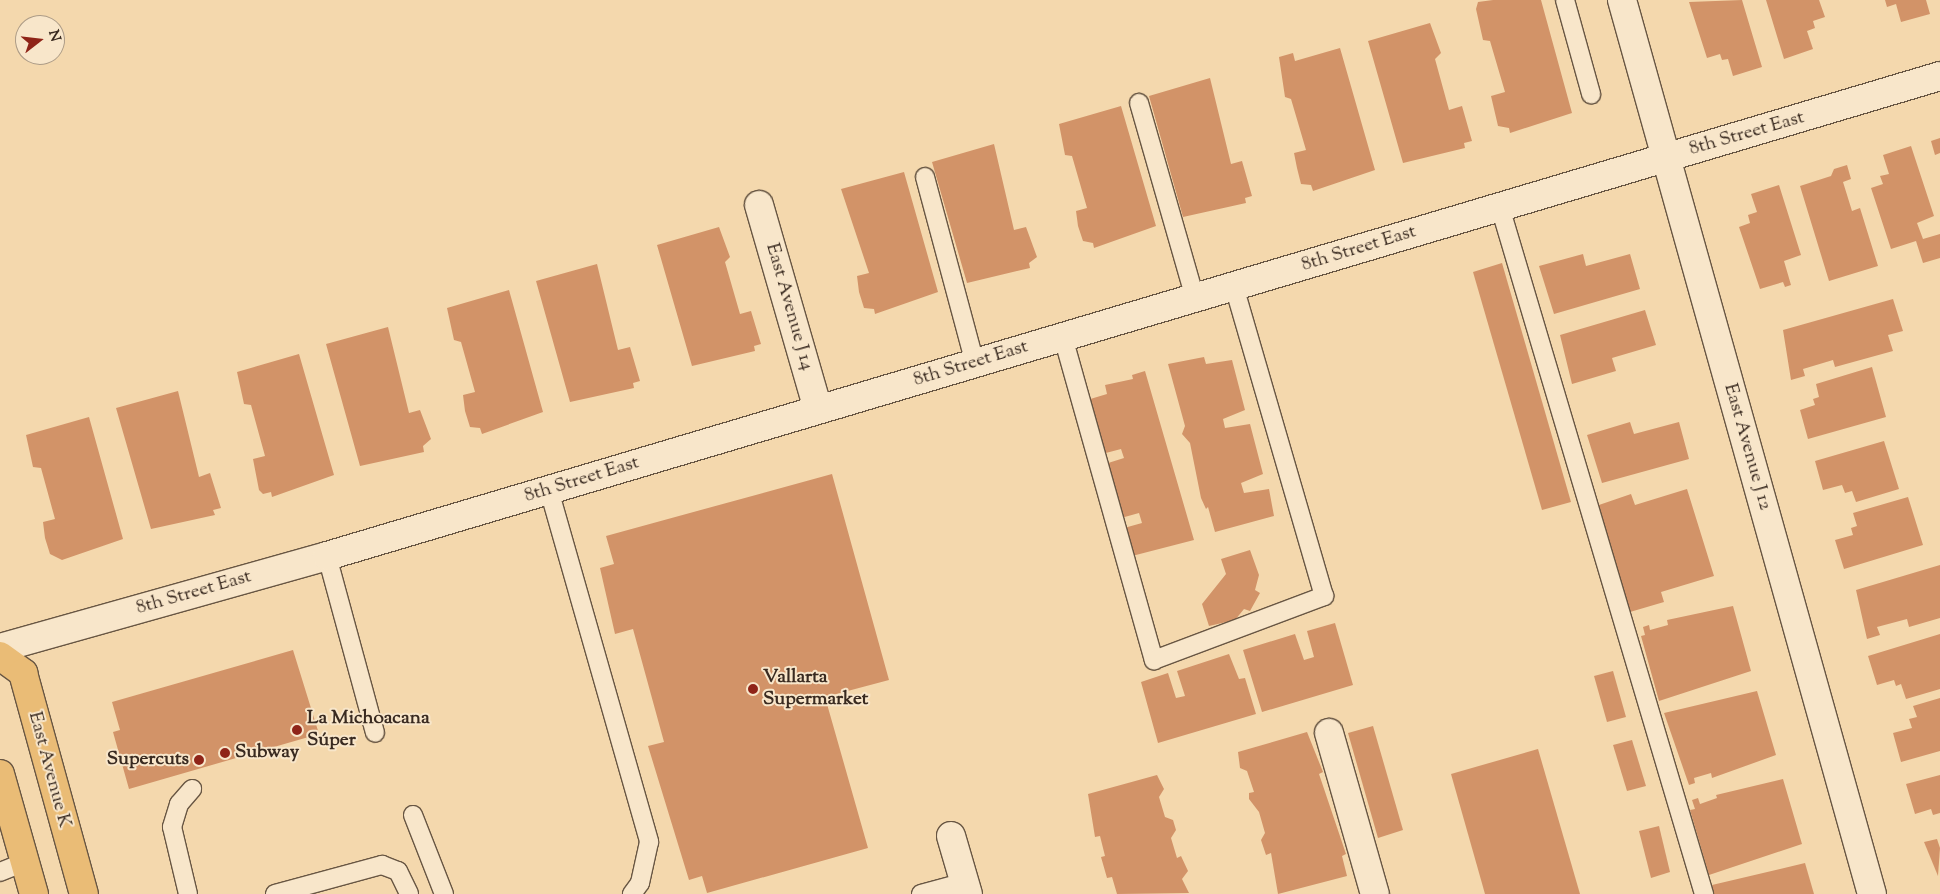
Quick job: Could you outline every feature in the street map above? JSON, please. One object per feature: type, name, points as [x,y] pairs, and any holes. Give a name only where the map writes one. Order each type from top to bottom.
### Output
[{"type":"main road","name":"East Avenue K","points":[[0,656],[23,673],[84,894]]},
{"type":"main road","points":[[0,774],[34,894]]},
{"type":"street","name":"East Avenue J 12","points":[[1622,0],[1872,894]]},
{"type":"street","name":"8th Street East","points":[[0,648],[327,556],[1940,76]]},
{"type":"street","name":"East Avenue J 14","points":[[759,205],[818,409]]},
{"type":"street","points":[[1329,733],[1371,893]]},
{"type":"street","points":[[951,836],[967,888]]},
{"type":"lane","points":[[1565,0],[1591,94]]},
{"type":"lane","points":[[1139,103],[1195,298]]},
{"type":"lane","points":[[925,177],[976,363]]},
{"type":"lane","points":[[1500,207],[1704,894]]},
{"type":"lane","points":[[1063,337],[1154,660],[1324,596],[1234,286]]},
{"type":"lane","points":[[549,490],[649,842],[640,883],[632,894]]},
{"type":"lane","points":[[327,556],[375,733]]},
{"type":"lane","points":[[188,894],[172,827],[179,804],[192,789]]},
{"type":"lane","points":[[413,815],[444,894]]},
{"type":"lane","points":[[0,872],[25,862]]},
{"type":"lane","points":[[276,894],[382,866],[398,871],[409,894]]},
{"type":"lane","points":[[921,894],[967,888]]},
{"type":"building","points":[[1493,0],[1541,0],[1572,113],[1510,133],[1509,128],[1498,126],[1491,96],[1505,92],[1490,41],[1483,40],[1476,9],[1478,2]]},
{"type":"building","points":[[1742,0],[1762,67],[1733,76],[1728,59],[1722,60],[1720,54],[1707,58],[1689,2]]},
{"type":"building","points":[[1766,0],[1819,0],[1825,17],[1813,21],[1815,28],[1807,31],[1813,49],[1784,59]]},
{"type":"building","points":[[1885,0],[1926,0],[1930,14],[1901,22],[1896,4],[1887,7]]},
{"type":"building","points":[[1430,23],[1441,53],[1435,59],[1449,110],[1462,106],[1472,141],[1464,143],[1465,148],[1403,163],[1368,41]]},
{"type":"building","points":[[1340,48],[1375,170],[1313,191],[1311,185],[1301,184],[1294,153],[1306,150],[1291,99],[1285,97],[1279,57],[1293,53],[1295,61]]},
{"type":"building","points":[[1210,78],[1231,164],[1242,161],[1252,196],[1245,198],[1246,203],[1183,217],[1149,96]]},
{"type":"building","points":[[1121,106],[1156,226],[1094,248],[1093,243],[1083,241],[1078,226],[1076,211],[1087,208],[1072,156],[1065,155],[1059,124]]},
{"type":"building","points":[[1940,138],[1940,153],[1935,155],[1931,141]]},
{"type":"building","points":[[994,144],[1014,230],[1026,227],[1037,257],[1029,263],[1030,268],[967,283],[932,162]]},
{"type":"building","points":[[1911,146],[1934,216],[1917,223],[1923,239],[1940,234],[1940,258],[1923,263],[1916,241],[1891,249],[1871,188],[1883,184],[1880,176],[1889,174],[1883,155]]},
{"type":"building","points":[[1847,165],[1851,179],[1843,182],[1852,211],[1860,208],[1878,266],[1829,281],[1800,186],[1831,176],[1834,169]]},
{"type":"building","points":[[904,172],[938,292],[875,314],[874,309],[864,308],[859,292],[857,276],[869,273],[841,189]]},
{"type":"building","points":[[1779,185],[1801,255],[1784,261],[1791,285],[1785,287],[1783,282],[1760,289],[1739,227],[1750,223],[1748,215],[1757,212],[1751,194]]},
{"type":"building","points":[[719,227],[730,257],[725,262],[740,314],[751,311],[761,344],[754,346],[755,351],[692,366],[657,245]]},
{"type":"building","points":[[1583,254],[1586,266],[1630,254],[1640,289],[1554,314],[1539,266]]},
{"type":"building","points":[[1502,263],[1571,502],[1542,510],[1473,272]]},
{"type":"building","points":[[597,264],[618,350],[630,347],[640,381],[633,383],[634,388],[570,402],[536,281]]},
{"type":"building","points":[[509,290],[543,412],[482,434],[480,428],[470,427],[465,411],[463,395],[475,392],[461,342],[454,340],[447,308]]},
{"type":"building","points":[[1893,299],[1903,331],[1888,335],[1893,351],[1835,367],[1833,360],[1803,369],[1805,376],[1791,380],[1783,330]]},
{"type":"building","points":[[1645,310],[1656,345],[1612,358],[1616,371],[1572,384],[1560,335]]},
{"type":"building","points":[[388,327],[409,413],[420,410],[431,439],[423,446],[424,452],[360,466],[326,344]]},
{"type":"building","points":[[299,354],[334,475],[272,497],[271,492],[263,494],[259,490],[253,459],[265,456],[251,405],[244,404],[237,372]]},
{"type":"building","points":[[1204,357],[1206,364],[1232,360],[1245,410],[1223,419],[1225,428],[1250,424],[1263,474],[1241,483],[1244,493],[1269,489],[1274,516],[1215,532],[1208,507],[1206,509],[1201,498],[1190,443],[1182,434],[1185,426],[1168,364]]},
{"type":"building","points":[[1872,367],[1886,417],[1808,439],[1800,410],[1815,405],[1813,399],[1819,397],[1816,384]]},
{"type":"building","points":[[1145,371],[1194,540],[1132,556],[1124,528],[1142,523],[1139,513],[1121,518],[1105,464],[1124,458],[1121,449],[1102,454],[1087,400],[1107,394],[1105,385],[1133,379],[1132,375]]},
{"type":"building","points":[[178,391],[199,477],[210,473],[221,508],[213,510],[215,515],[151,529],[116,408]]},
{"type":"building","points":[[89,417],[123,539],[62,560],[50,554],[45,538],[43,522],[55,519],[41,468],[33,467],[26,435]]},
{"type":"building","points":[[1630,422],[1634,434],[1679,422],[1689,459],[1602,483],[1587,435]]},
{"type":"building","points":[[1884,441],[1899,489],[1856,502],[1852,491],[1845,493],[1842,485],[1823,490],[1815,461]]},
{"type":"building","name":"Vallarta Supermarket","points":[[832,474],[889,680],[825,697],[868,848],[707,893],[702,876],[689,880],[648,746],[664,742],[633,629],[615,634],[600,568],[614,564],[606,536]]},
{"type":"building","points":[[1687,489],[1714,576],[1661,592],[1664,602],[1630,612],[1596,506],[1631,494],[1635,505]]},
{"type":"building","points":[[1908,497],[1923,545],[1844,569],[1835,540],[1853,535],[1851,528],[1857,526],[1853,513]]},
{"type":"building","points":[[1250,550],[1259,575],[1255,590],[1260,593],[1250,611],[1244,609],[1235,620],[1209,626],[1202,604],[1226,574],[1221,559]]},
{"type":"building","points":[[1940,565],[1940,618],[1909,627],[1907,619],[1877,627],[1880,635],[1867,639],[1856,590]]},
{"type":"building","points":[[1733,606],[1751,671],[1659,701],[1641,636],[1645,635],[1643,627],[1649,625],[1650,630],[1668,625],[1667,620]]},
{"type":"building","points":[[1335,623],[1353,685],[1262,712],[1243,650],[1295,634],[1304,660],[1314,657],[1307,631]]},
{"type":"building","points":[[1940,634],[1940,689],[1906,699],[1901,684],[1896,686],[1894,680],[1877,685],[1868,656]]},
{"type":"building","points":[[293,650],[319,734],[129,789],[113,732],[120,730],[112,702]]},
{"type":"building","points":[[1229,654],[1239,679],[1245,678],[1256,714],[1158,743],[1141,682],[1168,673],[1176,698],[1185,696],[1177,671]]},
{"type":"building","points":[[1613,671],[1626,717],[1607,722],[1594,676]]},
{"type":"building","points":[[1757,691],[1776,755],[1712,778],[1711,773],[1694,778],[1695,783],[1689,785],[1664,713]]},
{"type":"building","points":[[1940,698],[1940,751],[1901,762],[1893,733],[1912,728],[1909,719],[1917,717],[1913,706]]},
{"type":"building","points":[[1373,726],[1403,830],[1378,838],[1348,733]]},
{"type":"building","points":[[1307,732],[1323,772],[1319,774],[1346,854],[1342,856],[1347,876],[1278,894],[1271,853],[1266,855],[1261,840],[1265,833],[1259,812],[1249,799],[1249,793],[1254,792],[1247,771],[1240,768],[1238,752]]},
{"type":"building","points":[[1632,740],[1646,786],[1627,791],[1613,745]]},
{"type":"building","points":[[1538,749],[1580,894],[1485,894],[1451,774]]},
{"type":"building","points":[[1157,775],[1164,789],[1159,797],[1165,817],[1173,820],[1176,830],[1171,838],[1177,858],[1181,856],[1188,871],[1182,879],[1189,893],[1117,894],[1112,877],[1107,878],[1101,857],[1105,856],[1100,836],[1095,837],[1088,794]]},
{"type":"building","points":[[1940,775],[1940,813],[1933,815],[1931,809],[1915,814],[1906,784]]},
{"type":"building","points":[[1783,779],[1802,844],[1709,875],[1690,810],[1695,809],[1692,800],[1698,798],[1700,804],[1717,798],[1716,795]]},
{"type":"building","points":[[1659,826],[1670,872],[1651,878],[1639,831]]},
{"type":"building","points":[[1937,839],[1940,848],[1938,876],[1924,842]]},
{"type":"building","points":[[1805,863],[1814,894],[1714,894],[1712,885]]},
{"type":"place","name":"Vallarta Supermarket","points":[[753,689]]},
{"type":"place","name":"La Michoacana Súper","points":[[297,730]]},
{"type":"place","name":"Subway","points":[[225,753]]},
{"type":"place","name":"Supercuts","points":[[199,760]]}]
